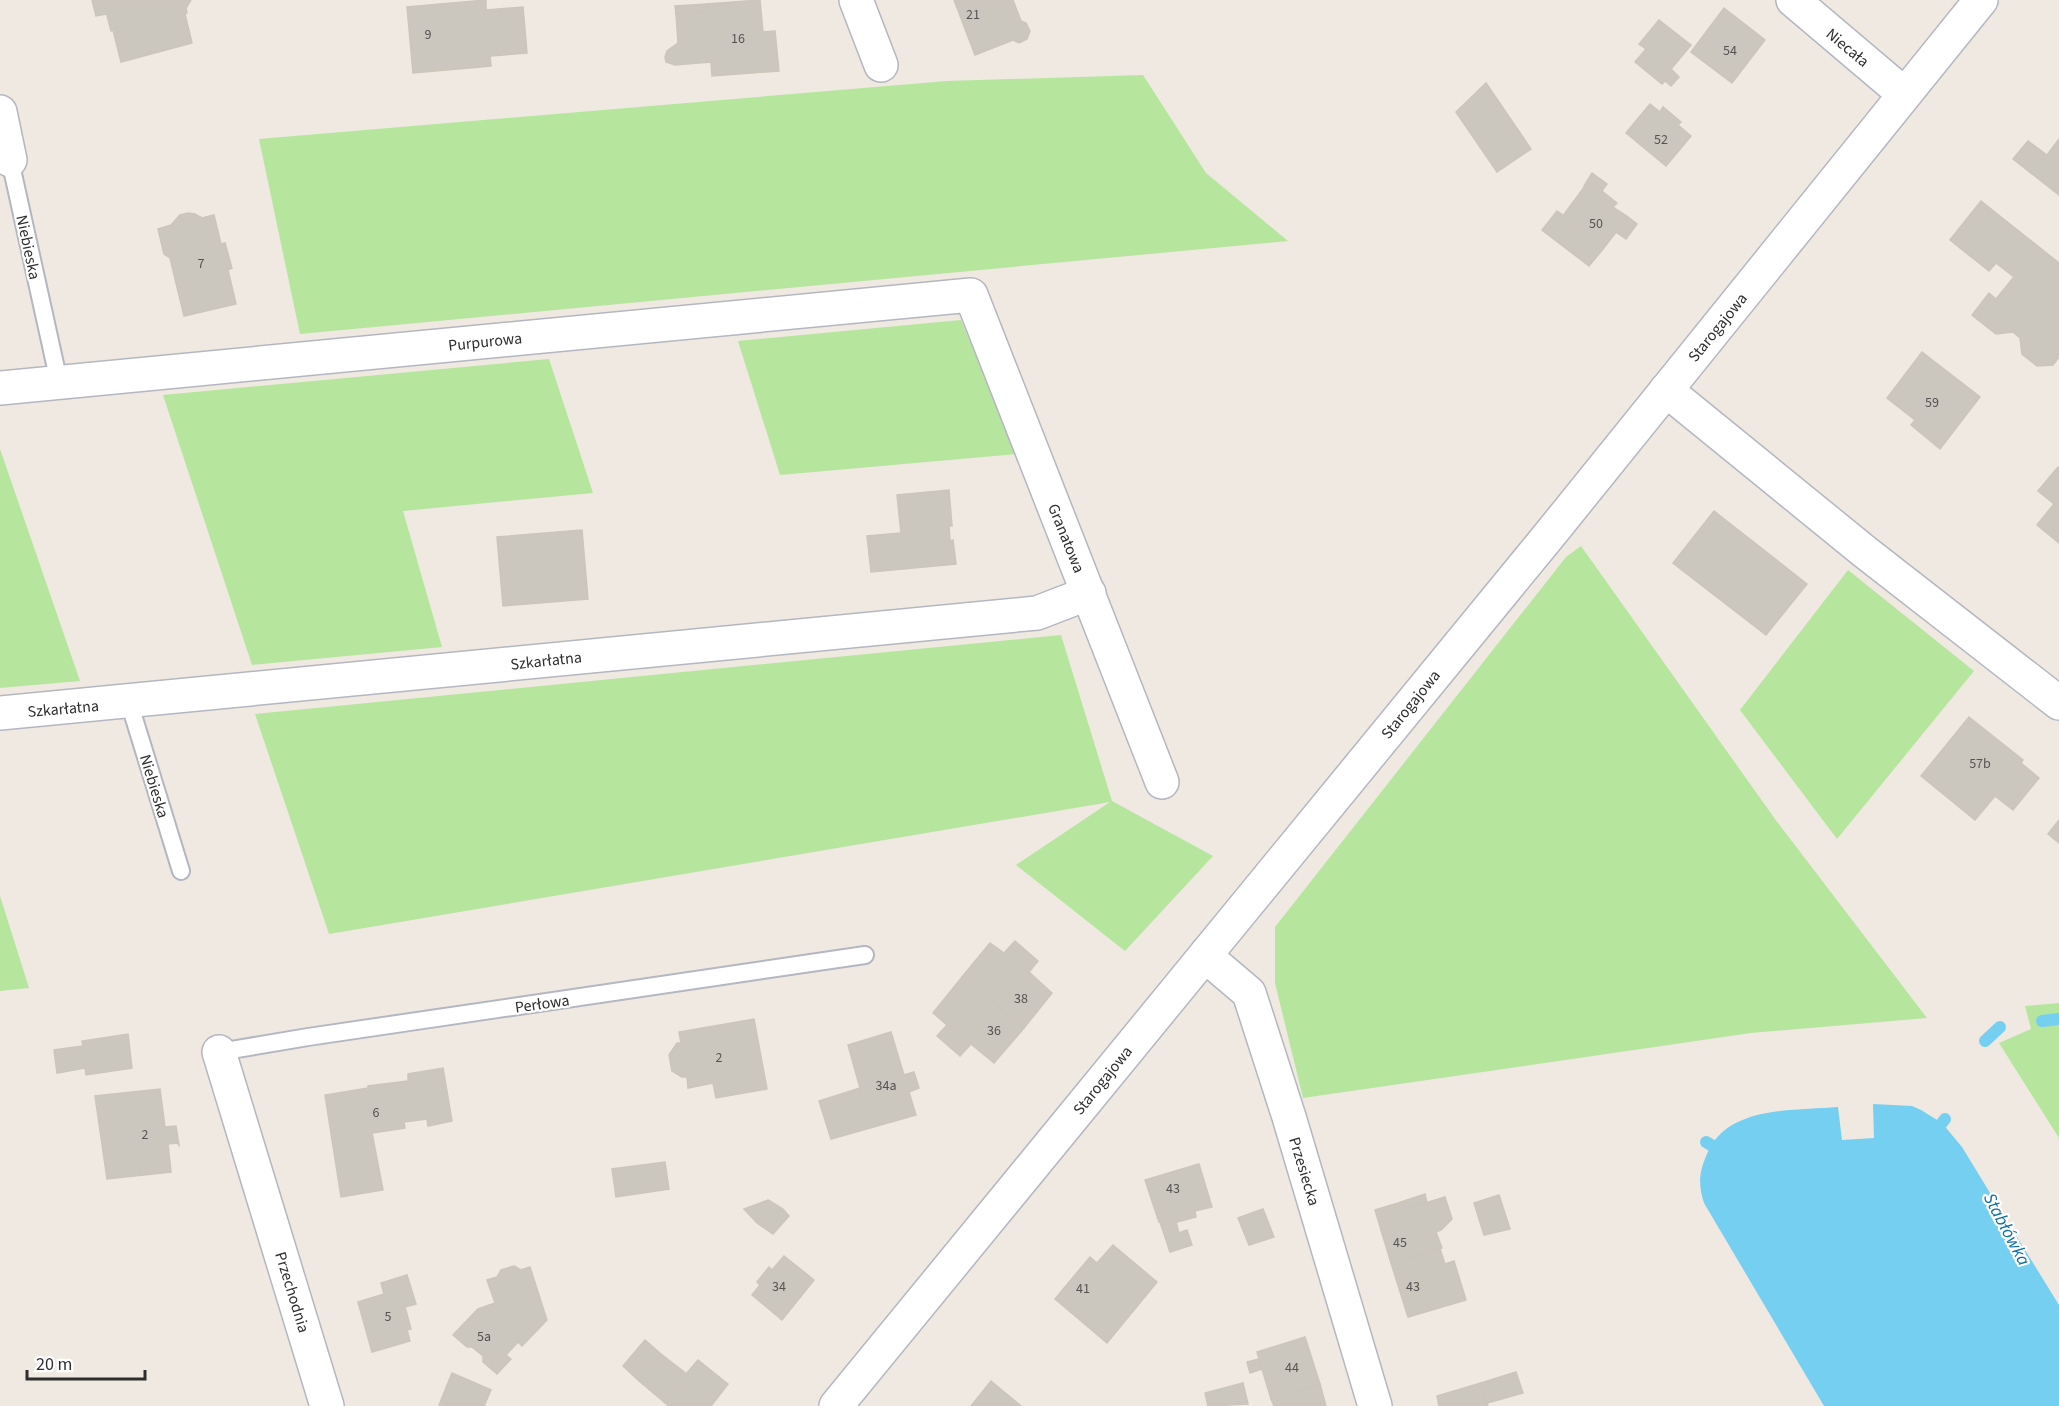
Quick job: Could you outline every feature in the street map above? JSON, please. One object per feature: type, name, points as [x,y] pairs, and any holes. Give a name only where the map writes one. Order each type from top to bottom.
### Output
[{"type":"street","points":[[856,0],[881,65]]},
{"type":"street","name":"Niecała","points":[[1793,0],[1904,94]]},
{"type":"street","name":"Starogajowa","points":[[836,1406],[1666,390],[1981,0]]},
{"type":"street","name":"Niebieska","points":[[0,112],[10,160]]},
{"type":"street","name":"Purpurowa","points":[[0,388],[971,295]]},
{"type":"street","name":"Granatowa","points":[[971,295],[1162,782]]},
{"type":"street","points":[[1666,390],[1865,552],[2059,703]]},
{"type":"street","name":"Szkarłatna","points":[[0,713],[1036,613],[1089,593]]},
{"type":"street","name":"Przesiecka","points":[[1207,953],[1249,993],[1375,1406]]},
{"type":"street","name":"Przechodnia","points":[[219,1053],[327,1406]]},
{"type":"lane","name":"Niebieska","points":[[10,160],[59,382]]},
{"type":"lane","name":"Niebieska","points":[[129,702],[182,871]]},
{"type":"lane","name":"Perłowa","points":[[219,1053],[308,1037],[865,955]]},
{"type":"green space","points":[[1143,75],[1206,173],[1288,241],[300,334],[259,139],[947,81]]},
{"type":"green space","points":[[961,320],[1017,454],[780,475],[738,341]]},
{"type":"green space","points":[[549,359],[593,493],[403,511],[442,647],[252,665],[163,395]]},
{"type":"green space","points":[[0,449],[80,681],[0,688]]},
{"type":"green space","points":[[1581,546],[1775,819],[1927,1018],[1751,1033],[1303,1098],[1275,983],[1275,927],[1566,557]]},
{"type":"green space","points":[[1848,570],[1974,671],[1837,839],[1740,710]]},
{"type":"green space","points":[[1061,635],[1112,801],[1213,856],[1125,951],[1016,865],[1110,802],[329,934],[255,714]]},
{"type":"green space","points":[[0,896],[29,988],[0,991]]},
{"type":"green space","points":[[2059,1003],[2059,1138],[1999,1043],[2031,1029],[2025,1006]]},
{"type":"water","name":"Stabłówka","points":[[1873,1104],[1912,1106],[1921,1110],[1942,1123],[1962,1147],[2059,1305],[2059,1406],[1824,1406],[1704,1203],[1700,1184],[1701,1172],[1707,1154],[1717,1138],[1730,1127],[1746,1119],[1782,1111],[1838,1107],[1842,1140],[1874,1138]]},
{"type":"building","points":[[92,0],[103,0],[107,14],[96,16]]},
{"type":"building","points":[[103,0],[191,0],[185,14],[192,43],[121,62]]},
{"type":"building","points":[[486,0],[486,10],[523,7],[527,53],[490,56],[491,66],[413,73],[407,7]]},
{"type":"building","points":[[760,0],[763,32],[775,31],[779,71],[712,76],[711,62],[675,65],[666,62],[667,51],[678,43],[676,14],[707,11],[707,4]]},
{"type":"building","points":[[954,0],[1013,0],[1021,21],[1026,23],[1030,31],[1027,39],[1019,43],[1013,40],[975,55]]},
{"type":"building","points":[[707,4],[707,11],[676,14],[675,6]]},
{"type":"building","points":[[1724,8],[1765,40],[1732,83],[1691,52]]},
{"type":"building","points":[[1659,20],[1691,45],[1671,69],[1679,77],[1671,86],[1665,81],[1662,84],[1635,62],[1646,49],[1639,44]]},
{"type":"building","points":[[1486,83],[1531,149],[1497,172],[1456,112]]},
{"type":"building","points":[[1650,104],[1660,112],[1663,107],[1681,122],[1678,125],[1691,136],[1666,166],[1626,133]]},
{"type":"building","points":[[2059,139],[2059,195],[2013,159],[2028,141],[2047,155]]},
{"type":"building","points":[[1592,173],[1607,184],[1602,191],[1598,188],[1595,192],[1584,186]]},
{"type":"building","points":[[1585,186],[1595,192],[1598,188],[1617,203],[1613,207],[1628,217],[1603,249],[1562,217]]},
{"type":"building","points":[[1981,201],[2059,263],[2059,357],[2053,365],[2037,366],[2022,354],[2020,338],[2013,332],[1996,334],[1972,315],[1989,293],[1996,299],[2014,277],[1996,263],[1989,271],[1950,240]]},
{"type":"building","points":[[1557,211],[1603,249],[1589,266],[1542,230]]},
{"type":"building","points":[[188,213],[202,218],[214,215],[221,244],[225,243],[232,268],[228,270],[236,304],[184,316],[170,258],[164,254],[158,229],[171,225],[180,215]]},
{"type":"building","points":[[1628,217],[1637,224],[1626,239],[1616,232]]},
{"type":"building","points":[[1922,352],[1980,397],[1940,449],[1911,425],[1915,420],[1887,398]]},
{"type":"building","points":[[2058,467],[2059,543],[2037,525],[2054,504],[2038,491]]},
{"type":"building","points":[[949,490],[952,526],[949,526],[950,541],[953,540],[956,564],[871,572],[867,536],[901,533],[897,495]]},
{"type":"building","points":[[1714,511],[1807,584],[1766,635],[1673,563]]},
{"type":"building","points":[[582,530],[588,599],[503,606],[497,537]]},
{"type":"building","points":[[1969,717],[2023,760],[2021,763],[2039,778],[2013,810],[1995,796],[1975,820],[1921,776]]},
{"type":"building","points":[[2059,820],[2059,843],[2048,834]]},
{"type":"building","points":[[1015,941],[1038,961],[1029,972],[1052,993],[1024,1028],[962,977],[990,943],[1004,953]]},
{"type":"building","points":[[962,977],[1024,1028],[994,1063],[971,1044],[960,1056],[937,1036],[947,1025],[933,1013]]},
{"type":"building","points":[[754,1019],[767,1089],[716,1098],[713,1083],[688,1088],[687,1077],[682,1077],[672,1071],[669,1055],[677,1043],[681,1043],[679,1032]]},
{"type":"building","points":[[891,1032],[904,1075],[914,1072],[919,1088],[909,1092],[916,1115],[831,1139],[819,1101],[860,1088],[848,1045]]},
{"type":"building","points":[[128,1034],[132,1068],[86,1075],[85,1068],[57,1073],[54,1050],[83,1046],[82,1041]]},
{"type":"building","points":[[443,1068],[452,1121],[428,1126],[427,1119],[404,1122],[405,1128],[372,1133],[383,1190],[341,1197],[325,1095],[408,1081],[408,1074]]},
{"type":"building","points":[[160,1089],[165,1127],[176,1126],[179,1145],[177,1143],[168,1144],[171,1172],[107,1179],[95,1096]]},
{"type":"building","points":[[665,1162],[669,1189],[616,1197],[612,1169]]},
{"type":"building","points":[[1199,1164],[1212,1207],[1195,1211],[1196,1217],[1173,1223],[1171,1219],[1159,1222],[1145,1180]]},
{"type":"building","points":[[1425,1194],[1427,1203],[1409,1208],[1407,1200]]},
{"type":"building","points":[[1499,1195],[1510,1229],[1484,1235],[1474,1203]]},
{"type":"building","points":[[1445,1197],[1452,1219],[1436,1232],[1442,1248],[1391,1263],[1381,1230],[1401,1225],[1395,1204],[1407,1200],[1409,1208]]},
{"type":"building","points":[[768,1200],[783,1209],[789,1216],[773,1234],[757,1223],[744,1209]]},
{"type":"building","points":[[1395,1204],[1401,1225],[1381,1230],[1375,1210]]},
{"type":"building","points":[[1263,1209],[1274,1237],[1249,1245],[1238,1218]]},
{"type":"building","points":[[1171,1219],[1173,1223],[1176,1222],[1179,1233],[1187,1230],[1192,1245],[1170,1252],[1160,1222]]},
{"type":"building","points":[[1113,1245],[1157,1282],[1107,1343],[1055,1299],[1090,1257],[1097,1263]]},
{"type":"building","points":[[1440,1249],[1445,1264],[1454,1261],[1466,1300],[1408,1317],[1391,1263]]},
{"type":"building","points":[[784,1256],[814,1280],[782,1320],[752,1295],[760,1285],[757,1282],[769,1267],[772,1270]]},
{"type":"building","points":[[514,1266],[521,1270],[530,1267],[547,1320],[522,1346],[518,1342],[506,1355],[511,1359],[497,1374],[483,1362],[483,1356],[472,1347],[467,1347],[453,1335],[478,1309],[495,1303],[487,1280],[497,1277],[501,1270]]},
{"type":"building","points":[[407,1275],[416,1304],[405,1307],[411,1329],[407,1330],[410,1341],[372,1352],[358,1302],[384,1294],[381,1283]]},
{"type":"building","points":[[1305,1337],[1320,1384],[1271,1399],[1257,1352]]},
{"type":"building","points":[[645,1340],[661,1354],[639,1381],[623,1366]]},
{"type":"building","points":[[661,1354],[683,1371],[670,1386],[674,1389],[664,1402],[639,1381]]},
{"type":"building","points":[[1259,1359],[1262,1369],[1250,1373],[1247,1362]]},
{"type":"building","points":[[698,1360],[728,1384],[711,1406],[669,1406],[664,1402],[674,1389],[670,1386],[683,1371],[686,1374]]},
{"type":"building","points":[[1516,1372],[1523,1393],[1487,1403],[1481,1383]]},
{"type":"building","points":[[452,1373],[491,1390],[484,1406],[439,1405]]},
{"type":"building","points":[[991,1381],[1021,1406],[971,1406]]},
{"type":"building","points":[[1243,1383],[1248,1404],[1208,1406],[1205,1393]]},
{"type":"building","points":[[1481,1383],[1488,1406],[1439,1406],[1437,1396]]},
{"type":"building","points":[[1320,1384],[1326,1406],[1274,1406],[1271,1399]]},
{"type":"waterway","points":[[2042,1021],[2059,1019]]},
{"type":"waterway","points":[[1985,1041],[2000,1027]]},
{"type":"waterway","points":[[1942,1123],[1945,1119]]},
{"type":"waterway","points":[[1706,1142],[1711,1145]]}]
